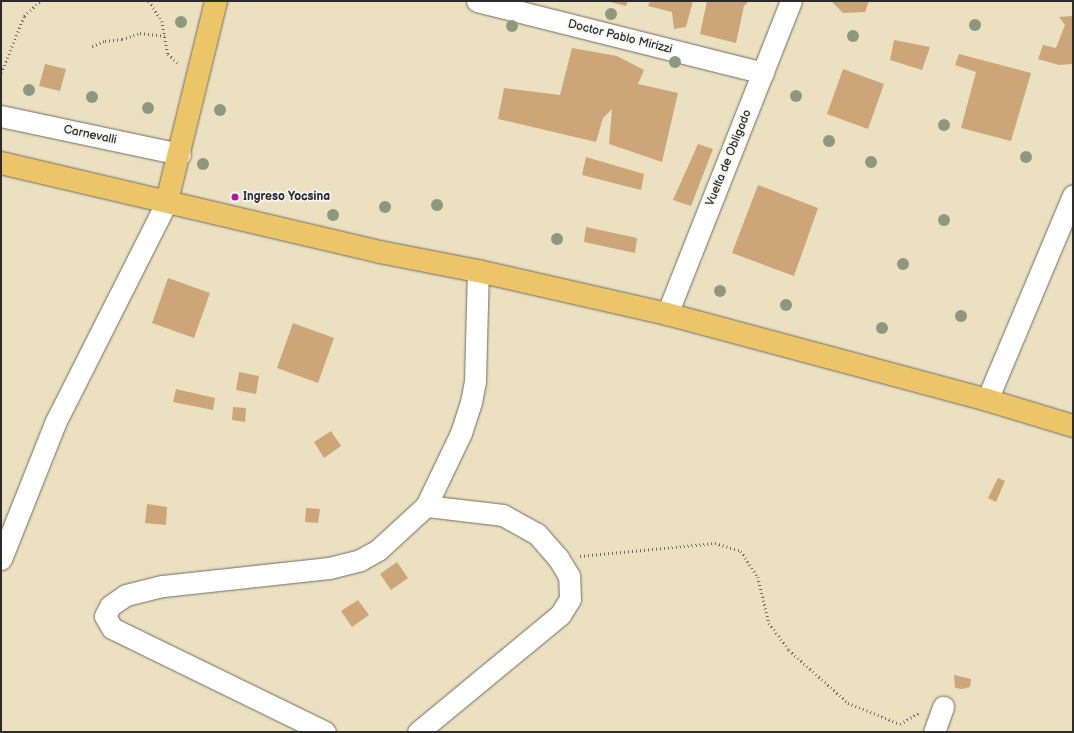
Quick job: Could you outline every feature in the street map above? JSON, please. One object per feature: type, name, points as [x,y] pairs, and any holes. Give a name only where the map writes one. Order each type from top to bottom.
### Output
[{"type":"main road","points":[[167,201],[180,154],[216,1]]},
{"type":"main road","points":[[1,163],[380,252],[478,271],[667,314],[987,400],[1073,426]]},
{"type":"street","name":"Doctor Pablo Mirizzi","points":[[477,1],[763,73]]},
{"type":"street","name":"Vuelta de Obligado","points":[[667,314],[791,1]]},
{"type":"street","name":"Carnevalli","points":[[1,116],[180,154]]},
{"type":"street","points":[[987,400],[1073,195]]},
{"type":"street","points":[[1,559],[55,423],[167,201]]},
{"type":"street","points":[[325,732],[112,628],[106,616],[110,606],[126,594],[163,586],[329,568],[360,560],[378,550],[426,506],[461,433],[471,402],[475,382],[478,271]]},
{"type":"street","points":[[418,732],[560,615],[570,599],[569,576],[558,558],[537,534],[503,515],[426,506]]},
{"type":"street","points":[[934,732],[942,707]]},
{"type":"path","points":[[1,73],[24,16],[40,1]]},
{"type":"path","points":[[150,1],[162,21],[168,54],[197,82]]},
{"type":"path","points":[[92,46],[105,41],[122,39],[140,33],[165,36]]},
{"type":"path","points":[[558,558],[716,543],[741,551],[758,577],[769,622],[789,650],[848,703],[900,724],[921,711],[942,707]]},
{"type":"building","points":[[606,1],[628,1],[626,6]]},
{"type":"building","points":[[650,1],[693,1],[686,27],[674,29],[672,12],[648,6]]},
{"type":"building","points":[[707,1],[749,1],[744,6],[736,43],[700,34]]},
{"type":"building","points":[[831,1],[869,1],[865,12],[843,13]]},
{"type":"building","points":[[1073,16],[1073,64],[1059,65],[1038,59],[1043,45],[1056,48],[1065,25],[1059,17]]},
{"type":"building","points":[[894,40],[930,47],[922,70],[890,60]]},
{"type":"building","points":[[572,48],[617,56],[644,70],[638,84],[678,93],[662,162],[609,144],[612,109],[603,118],[596,142],[498,119],[504,88],[560,95]]},
{"type":"building","points":[[959,54],[1031,73],[1011,141],[961,128],[976,72],[955,65]]},
{"type":"building","points":[[45,64],[66,69],[60,91],[39,86]]},
{"type":"building","points":[[843,69],[884,84],[868,129],[827,114]]},
{"type":"building","points":[[698,144],[713,149],[691,206],[673,200]]},
{"type":"building","points":[[586,157],[644,174],[641,190],[582,175]]},
{"type":"building","points":[[758,185],[818,208],[794,276],[732,253]]},
{"type":"building","points":[[586,227],[637,238],[635,253],[584,242]]},
{"type":"building","points":[[168,278],[210,293],[194,338],[152,323]]},
{"type":"building","points":[[293,323],[334,338],[318,383],[277,368]]},
{"type":"building","points":[[239,372],[259,376],[256,394],[236,390]]},
{"type":"building","points":[[176,389],[215,398],[213,410],[173,402]]},
{"type":"building","points":[[233,407],[246,408],[245,422],[232,420]]},
{"type":"building","points":[[331,431],[341,446],[324,458],[314,442]]},
{"type":"building","points":[[998,478],[1005,481],[996,502],[988,498]]},
{"type":"building","points":[[147,504],[167,507],[166,525],[145,523]]},
{"type":"building","points":[[306,508],[320,509],[318,523],[305,522]]},
{"type":"building","points":[[397,562],[408,578],[391,590],[380,574]]},
{"type":"building","points":[[358,600],[369,615],[352,627],[341,611]]},
{"type":"building","points":[[954,675],[971,679],[970,687],[962,689],[955,688]]},
{"type":"place","name":"Ingreso Yocsina","points":[[235,197]]}]
